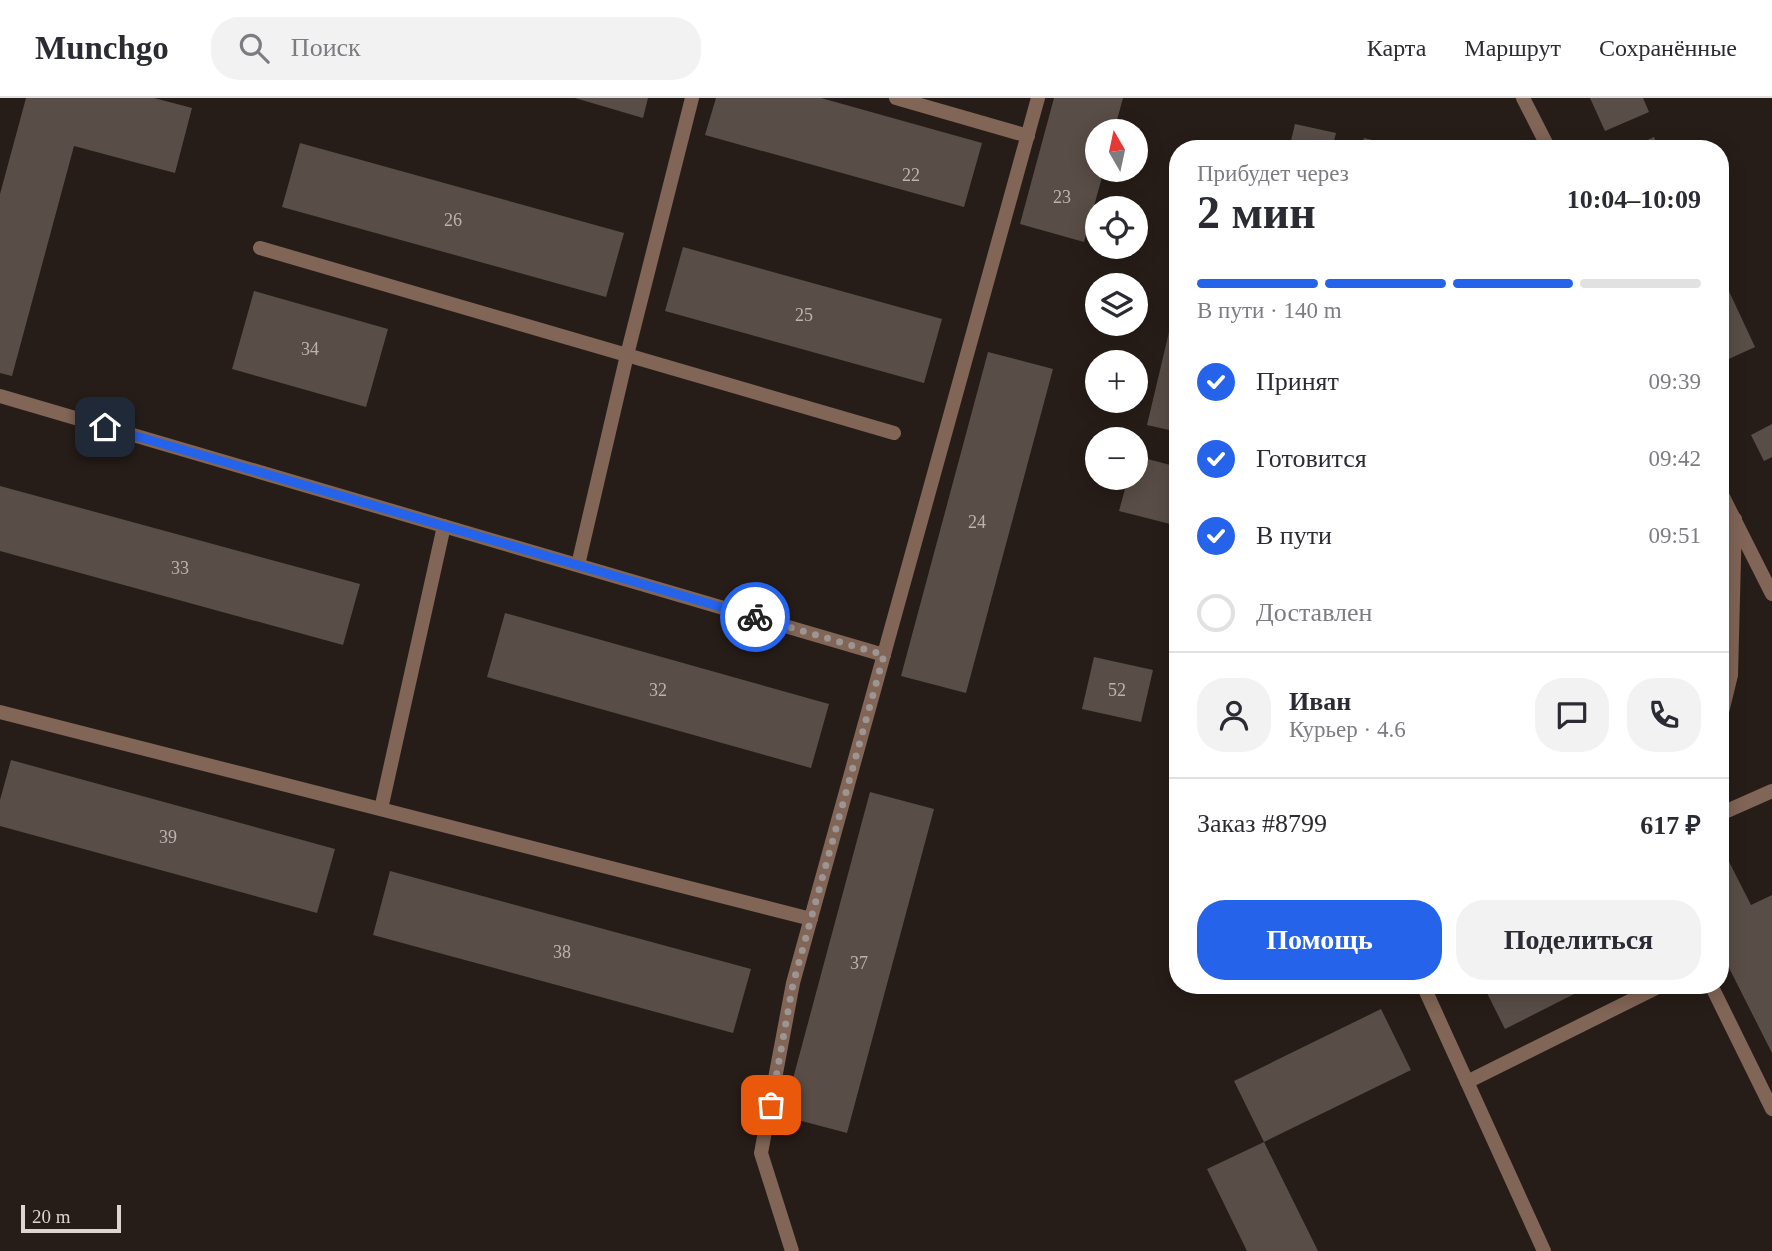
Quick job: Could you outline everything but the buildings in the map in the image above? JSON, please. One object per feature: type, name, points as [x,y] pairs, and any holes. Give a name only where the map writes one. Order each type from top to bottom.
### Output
[{"type":"street","points":[[578,565],[627,355],[692,98]]},
{"type":"street","points":[[896,98],[1028,136]]},
{"type":"street","points":[[792,1251],[761,1153],[793,984],[1038,98]]},
{"type":"street","points":[[1523,98],[1544,140]]},
{"type":"street","points":[[260,248],[894,433]]},
{"type":"street","points":[[0,396],[884,655]]},
{"type":"street","points":[[1729,509],[1772,594]]},
{"type":"street","points":[[1729,678],[1734,519]]},
{"type":"street","points":[[381,809],[444,526]]},
{"type":"street","points":[[0,712],[811,919]]},
{"type":"street","points":[[1729,810],[1772,791]]},
{"type":"street","points":[[1427,994],[1545,1251]]},
{"type":"street","points":[[1467,1082],[1644,994]]},
{"type":"street","points":[[1715,994],[1772,1109]]},
{"type":"way so far","points":[[755,617],[884,655],[793,984],[771,1105]]},
{"type":"route","points":[[105,427],[755,617]]}]
